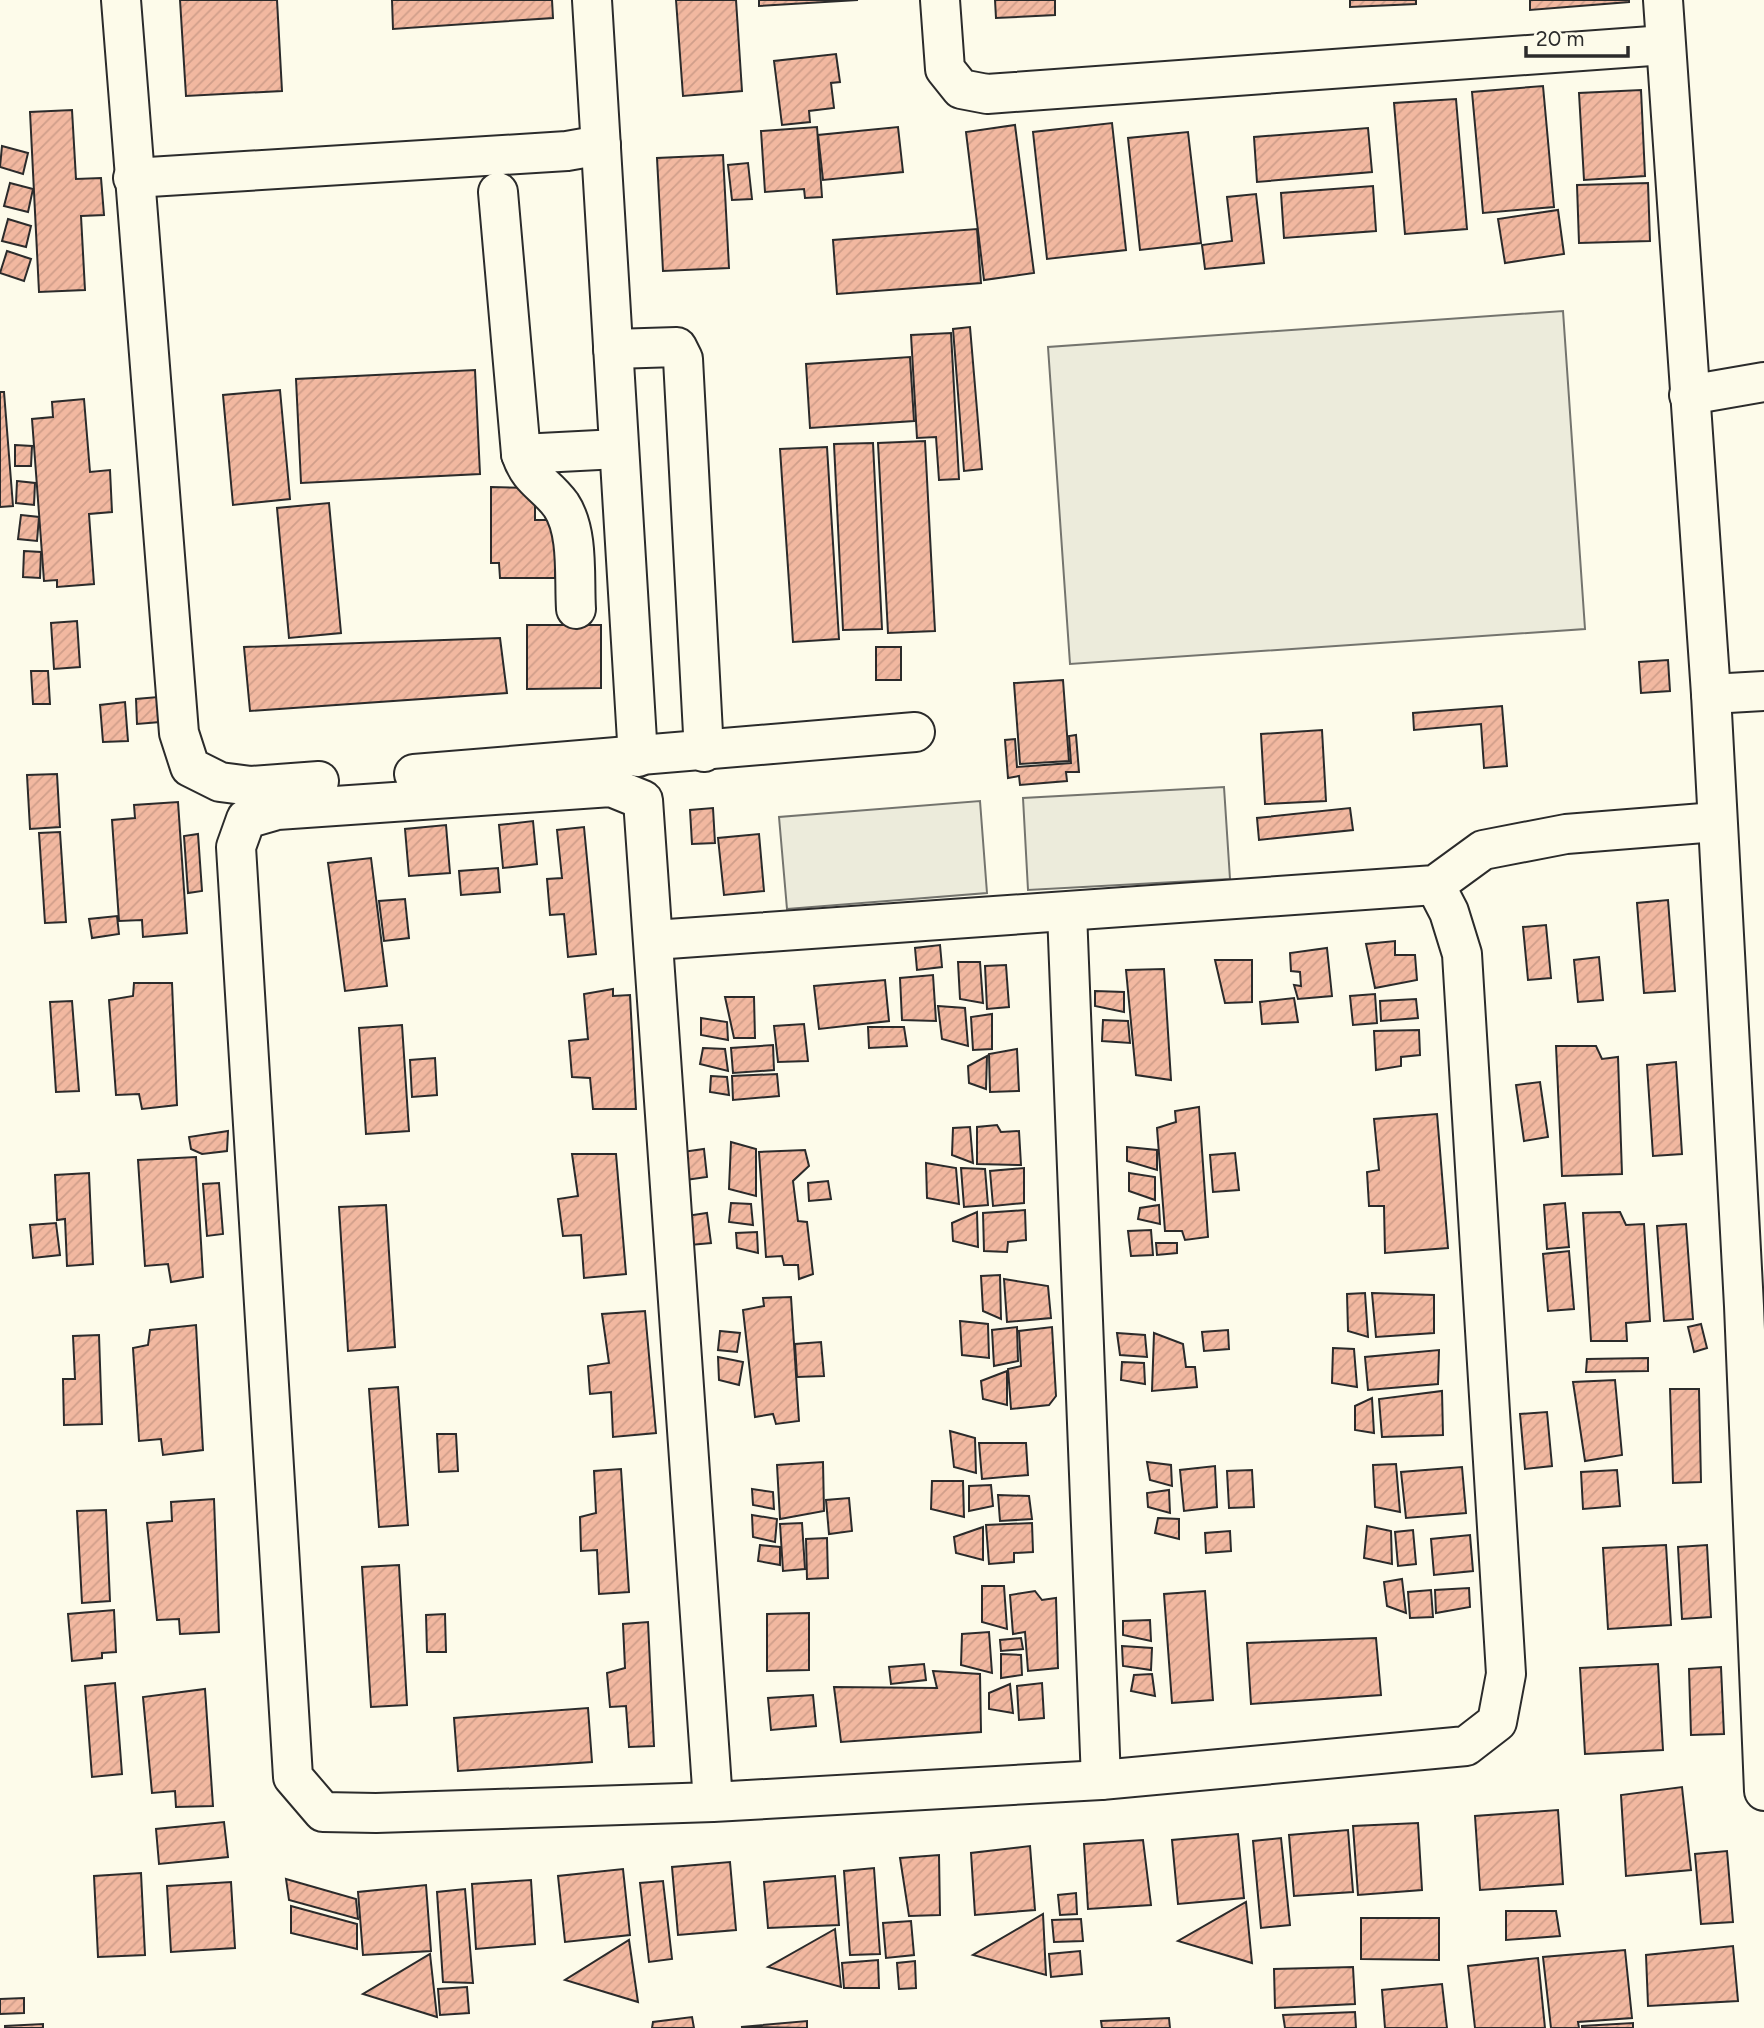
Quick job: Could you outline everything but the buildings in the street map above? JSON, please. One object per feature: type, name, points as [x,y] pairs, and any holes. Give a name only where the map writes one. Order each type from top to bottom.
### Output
[{"type":"street","points":[[121,0],[179,733],[190,766],[220,782],[251,786],[704,752],[915,732]]},
{"type":"street","points":[[592,0],[638,757]]},
{"type":"street","points":[[940,0],[945,69],[961,89],[987,94],[1665,45]]},
{"type":"street","points":[[1662,0],[1711,694],[1716,822],[1749,1102],[1764,1791]]},
{"type":"street","points":[[133,178],[568,151],[601,145]]},
{"type":"street","points":[[498,192],[521,454],[527,473],[549,489],[570,525],[576,608]]},
{"type":"street","points":[[613,349],[677,347],[683,359],[704,752]]},
{"type":"street","points":[[1689,395],[1764,382]]},
{"type":"street","points":[[521,454],[618,449]]},
{"type":"street","points":[[1711,694],[1764,691]]},
{"type":"street","points":[[713,1802],[643,800],[611,787],[277,810],[246,819],[236,847],[293,1776],[323,1812],[376,1813],[713,1802],[1101,1780],[1466,1746],[1497,1722],[1506,1674],[1463,968],[1449,912],[1435,885]]},
{"type":"street","points":[[654,940],[1435,885],[1483,850],[1566,834],[1716,822]]},
{"type":"street","points":[[1067,912],[1101,1780]]},
{"type":"shaded area","points":[[1563,311],[1585,629],[1070,664],[1048,347]]},
{"type":"shaded area","points":[[1224,787],[1230,879],[1028,890],[1023,798]]},
{"type":"shaded area","points":[[980,801],[987,893],[787,909],[779,817]]}]
